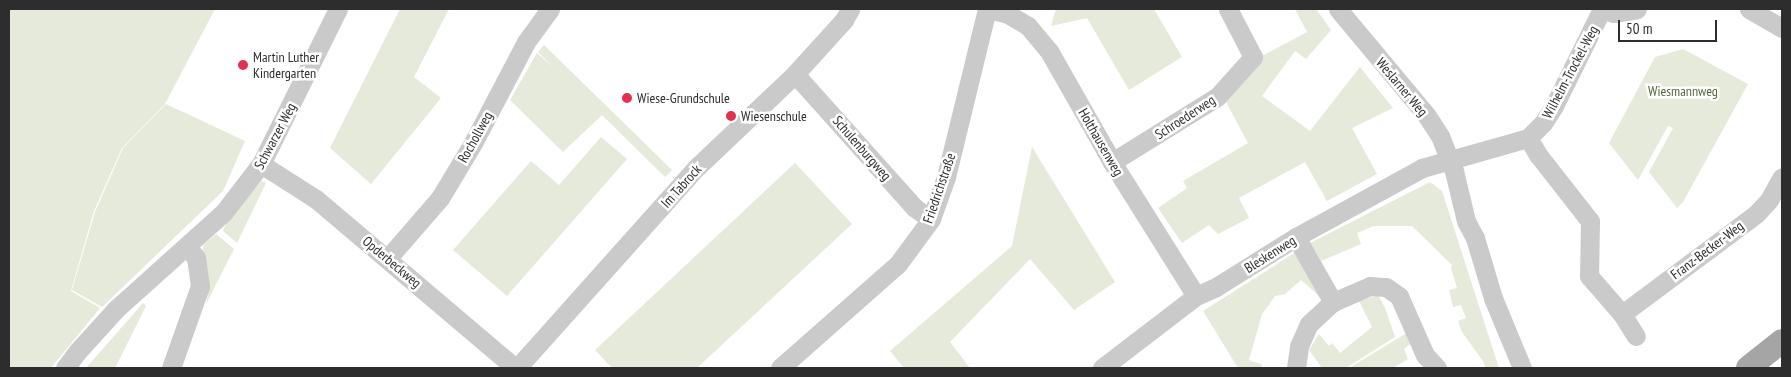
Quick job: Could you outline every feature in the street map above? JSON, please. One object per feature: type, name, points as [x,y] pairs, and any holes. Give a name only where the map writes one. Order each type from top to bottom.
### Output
[{"type":"main road","points":[[1748,368],[1782,341]]},
{"type":"street","name":"Schwarzer Weg","points":[[65,368],[116,309],[224,212],[261,164],[338,9]]},
{"type":"street","name":"Rochollweg","points":[[388,258],[440,198],[473,143],[526,42],[550,9]]},
{"type":"street","name":"Im Tabrock","points":[[516,368],[697,167],[795,74],[844,20],[850,9]]},
{"type":"street","name":"Holthausenweg","points":[[988,9],[1008,14],[1028,26],[1049,51],[1112,162],[1196,296]]},
{"type":"street","name":"Friedrichstraße","points":[[780,368],[898,264],[931,219],[946,177],[988,9]]},
{"type":"street","name":"Schroederweg","points":[[1112,162],[1217,97],[1253,57],[1228,9]]},
{"type":"street","name":"Weslarner Weg","points":[[1338,9],[1427,116],[1440,136],[1452,165],[1466,221],[1475,238],[1494,298],[1522,368]]},
{"type":"street","points":[[1602,9],[1613,13],[1637,9]]},
{"type":"street","name":"Wilhelm-Trockel-Weg","points":[[1528,138],[1543,123],[1554,106],[1602,9]]},
{"type":"street","points":[[1749,9],[1782,28]]},
{"type":"street","name":"Schulenburgweg","points":[[795,74],[915,208],[931,219]]},
{"type":"street","points":[[1452,165],[1528,138],[1539,156],[1590,221],[1589,276],[1622,314],[1636,336]]},
{"type":"street","name":"Opderbeckweg","points":[[261,164],[316,199],[516,368]]},
{"type":"street","name":"Bleskenweg","points":[[1102,368],[1196,296],[1216,287],[1296,237],[1422,168],[1452,165]]},
{"type":"street","name":"Franz-Becker-Weg","points":[[1622,314],[1756,214],[1769,200],[1782,177]]},
{"type":"street","points":[[1296,237],[1333,302]]},
{"type":"street","points":[[171,368],[200,286],[196,258],[187,246]]},
{"type":"street","points":[[1296,368],[1299,346],[1309,324],[1333,302],[1370,286],[1386,287],[1399,296],[1425,355],[1437,368]]},
{"type":"green space","points":[[9,9],[215,9],[165,104],[122,148],[94,211],[71,291],[100,308],[51,368],[9,368]]},
{"type":"green space","points":[[400,9],[449,9],[414,77],[441,98],[371,184],[330,148]]},
{"type":"green space","points":[[1056,9],[1154,9],[1182,57],[1129,90],[1087,18],[1051,26]]},
{"type":"green space","points":[[1295,9],[1316,9],[1331,30],[1306,59],[1295,51],[1262,96],[1310,131],[1360,67],[1393,108],[1352,128],[1377,174],[1327,201],[1305,162],[1239,198],[1249,218],[1218,234],[1209,225],[1182,243],[1158,208],[1187,188],[1183,181],[1248,143],[1225,100],[1262,56],[1307,32]]},
{"type":"green space","points":[[544,45],[672,170],[665,177],[602,115],[563,152],[510,100],[537,53],[554,68],[538,52]]},
{"type":"green space","name":"Wiesmannweg","points":[[1683,49],[1748,84],[1683,202],[1677,208],[1649,172],[1673,128],[1668,126],[1638,180],[1609,143],[1655,57]]},
{"type":"green space","points":[[166,104],[245,141],[223,191],[102,307],[72,290],[95,212],[123,148]]},
{"type":"green space","points":[[601,137],[627,159],[507,296],[453,250],[531,161],[559,185]]},
{"type":"green space","points":[[1032,147],[1115,282],[1074,310],[1030,259],[950,342],[970,368],[904,368],[890,351],[1012,246]]},
{"type":"green space","points":[[795,163],[852,224],[697,368],[612,368],[595,350]]},
{"type":"green space","points":[[261,181],[266,183],[237,243],[223,231],[226,224]]},
{"type":"green space","points":[[1430,182],[1442,191],[1499,368],[1486,368],[1462,332],[1458,321],[1466,318],[1461,305],[1453,307],[1449,290],[1457,288],[1451,268],[1452,265],[1412,226],[1374,226],[1357,233],[1361,244],[1321,261],[1310,243]]},
{"type":"green space","points":[[216,234],[234,249],[206,304],[209,289],[208,272],[202,251],[204,244]]},
{"type":"green space","points":[[1299,250],[1320,297],[1301,280],[1285,294],[1275,296],[1262,314],[1249,360],[1263,365],[1260,368],[1238,368],[1203,311]]},
{"type":"green space","points":[[1378,295],[1385,308],[1395,337],[1346,368],[1322,368],[1309,350],[1319,334],[1329,346],[1332,343],[1340,353],[1372,327],[1359,301]]},
{"type":"green space","points":[[143,303],[146,306],[115,368],[86,368]]},
{"type":"green space","points":[[1410,331],[1413,342],[1404,349],[1408,359],[1393,368],[1349,368]]},
{"type":"place","name":"Martin Luther Kindergarten","points":[[243,65]]},
{"type":"place","name":"Wiese-Grundschule","points":[[627,98]]},
{"type":"place","name":"Wiesenschule","points":[[731,116]]}]
